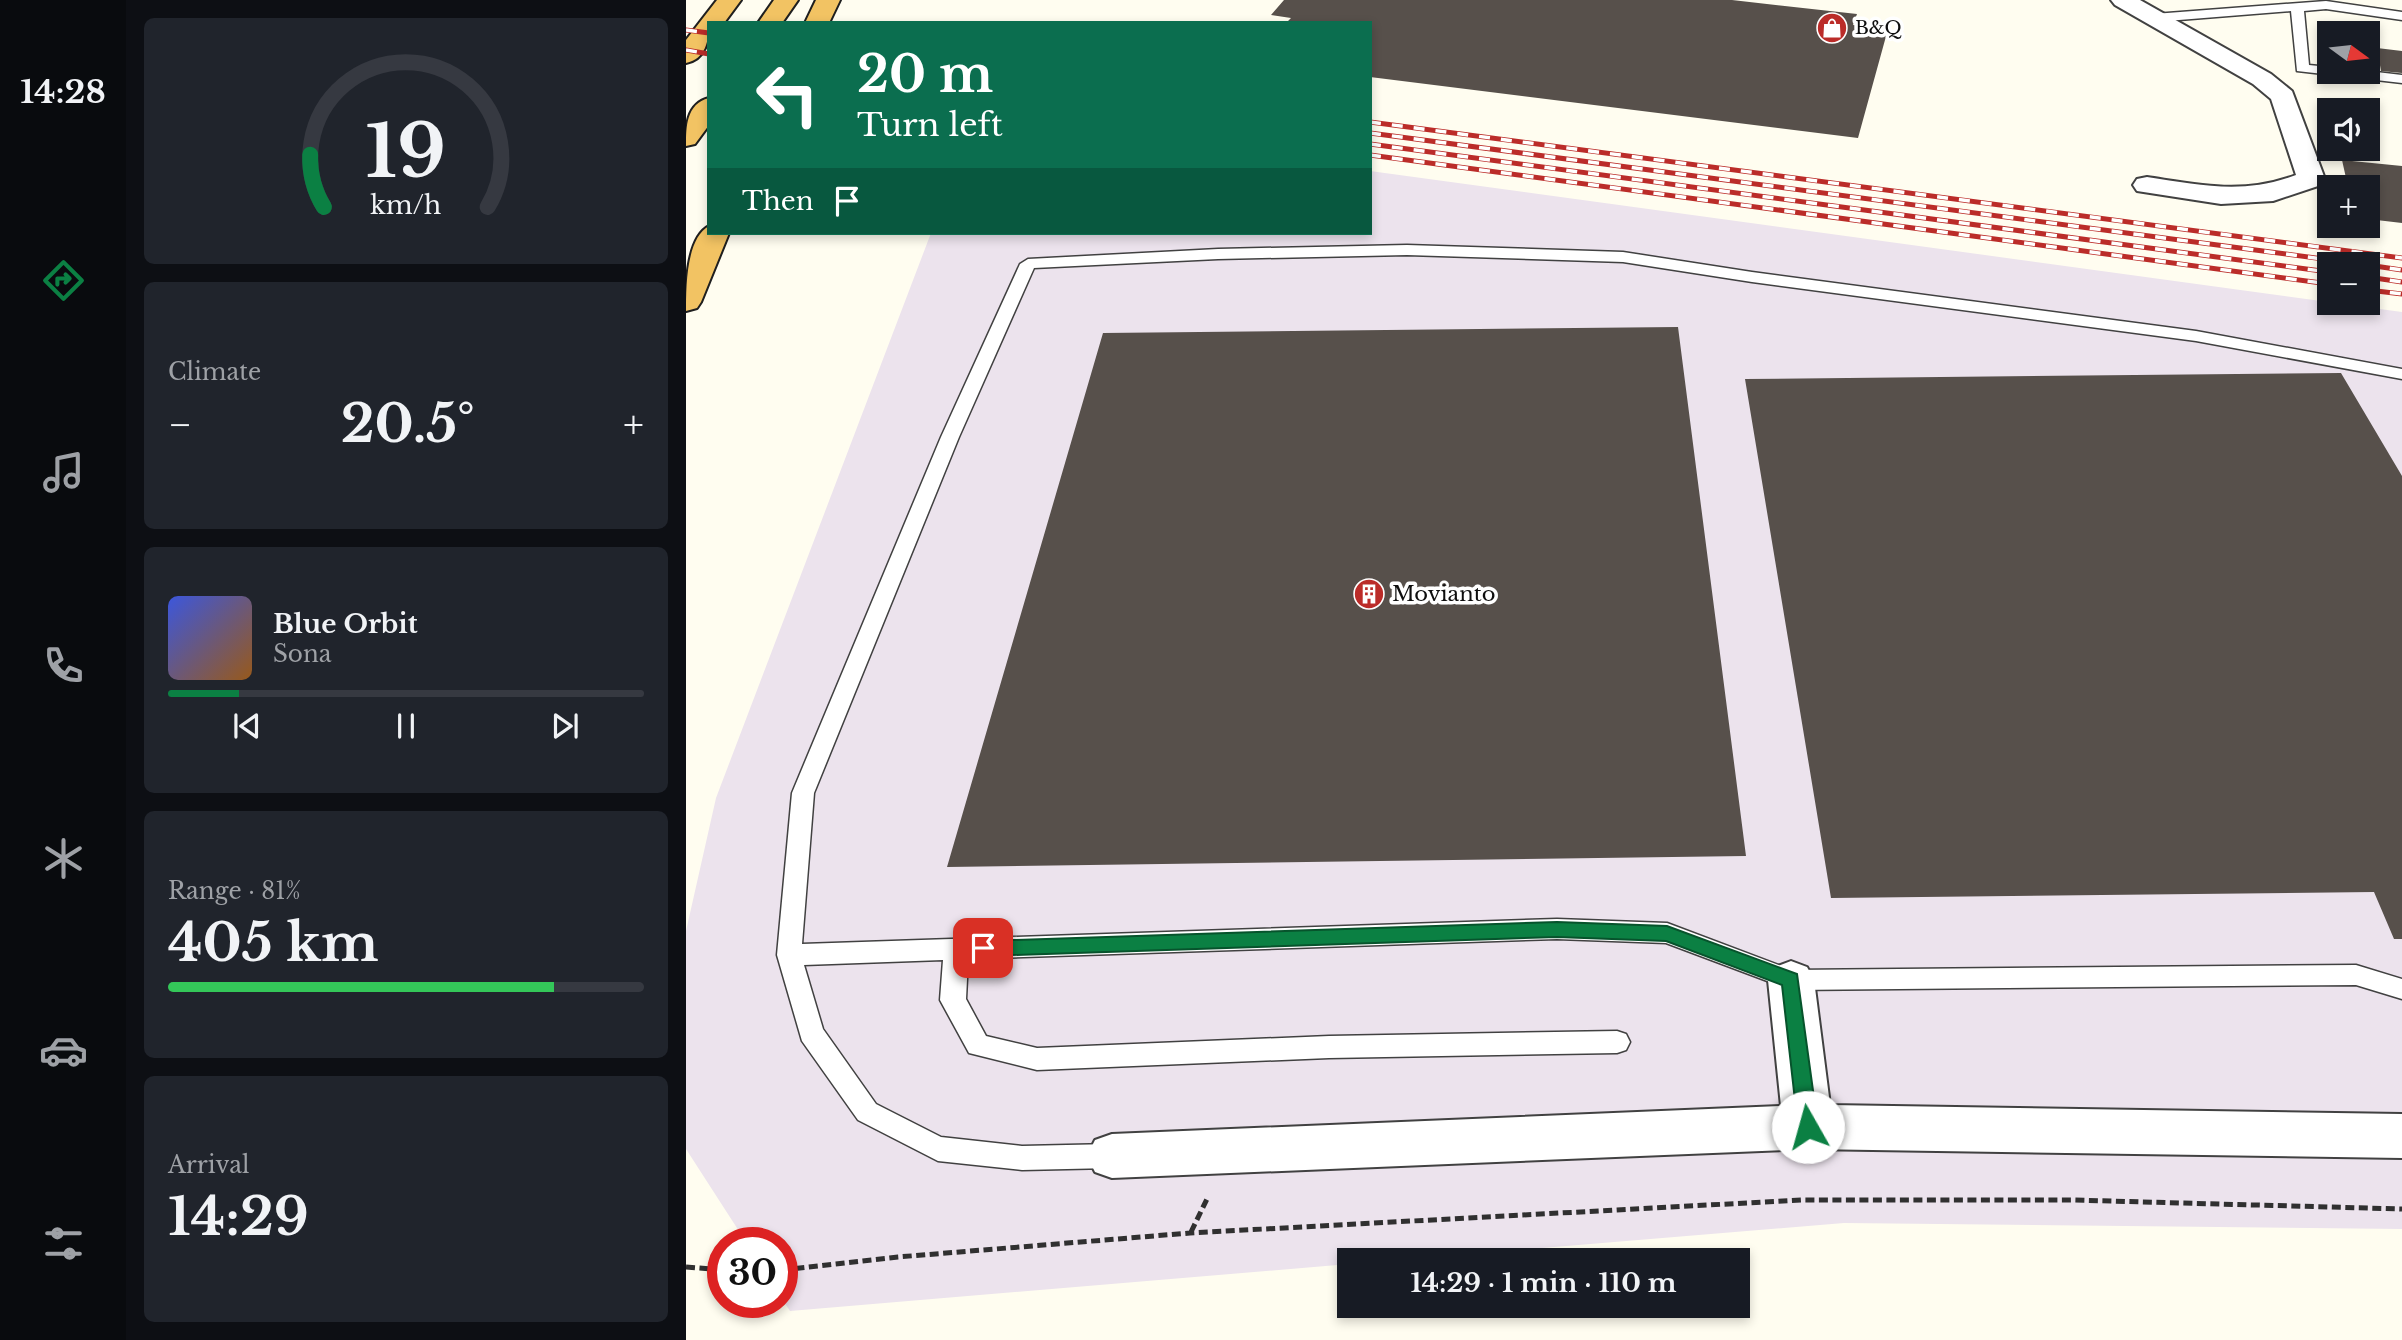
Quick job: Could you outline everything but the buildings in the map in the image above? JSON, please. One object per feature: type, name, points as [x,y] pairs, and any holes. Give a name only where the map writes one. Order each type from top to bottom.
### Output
[{"type":"highway","points":[[712,21],[729,0]]},
{"type":"highway","points":[[771,21],[786,0]]},
{"type":"highway","points":[[818,21],[828,0]]},
{"type":"highway","points":[[686,56],[707,28]]},
{"type":"highway","points":[[686,138],[707,109]]},
{"type":"highway","points":[[686,302],[714,235]]},
{"type":"street","points":[[2123,0],[2262,79],[2283,96],[2311,179],[2273,192],[2221,196],[2147,185]]},
{"type":"street","points":[[1790,980],[1808,1127]]},
{"type":"street","points":[[1112,1156],[1808,1127],[2402,1136]]},
{"type":"lane","points":[[2154,18],[2326,5],[2402,16]]},
{"type":"lane","points":[[2297,6],[2302,68],[2317,70]]},
{"type":"lane","points":[[2380,77],[2402,79]]},
{"type":"lane","points":[[1112,1156],[1022,1158],[938,1149],[867,1112],[811,1033],[789,955],[803,793],[950,437],[1028,264],[1218,254],[1407,250],[1623,257],[1765,279],[2196,336],[2402,374]]},
{"type":"lane","points":[[789,955],[1557,929],[1667,933],[1790,980],[2356,975],[2402,989]]},
{"type":"lane","points":[[956,949],[953,1000],[978,1045],[1037,1059],[1329,1047],[1617,1042]]},
{"type":"path","points":[[798,1268],[898,1257],[1190,1233],[1801,1200],[2072,1199],[2402,1209]]},
{"type":"path","points":[[686,1267],[707,1269]]},
{"type":"shaded area","points":[[1372,171],[2317,300],[2317,315],[2380,315],[2380,309],[2402,312],[2402,1229],[1844,1223],[1543,1248],[1337,1248],[1337,1265],[798,1310],[798,1227],[736,1227],[686,1149],[686,931],[716,798],[930,235],[1372,235]]},
{"type":"railway","points":[[686,30],[707,33]]},
{"type":"railway","points":[[686,50],[707,54]]},
{"type":"railway","points":[[1372,122],[2402,258]]},
{"type":"railway","points":[[1372,133],[2317,258]]},
{"type":"railway","points":[[1372,144],[2317,270]]},
{"type":"railway","points":[[1372,155],[2317,282]]},
{"type":"railway","points":[[2380,267],[2402,270]]},
{"type":"railway","points":[[2380,279],[2402,282]]},
{"type":"railway","points":[[2380,291],[2402,294]]},
{"type":"place","name":"B&Q","points":[[1832,28]]},
{"type":"place","name":"Movianto","points":[[1369,594]]},
{"type":"route","points":[[983,948],[1557,929],[1667,933],[1790,980],[1808,1127]]}]
